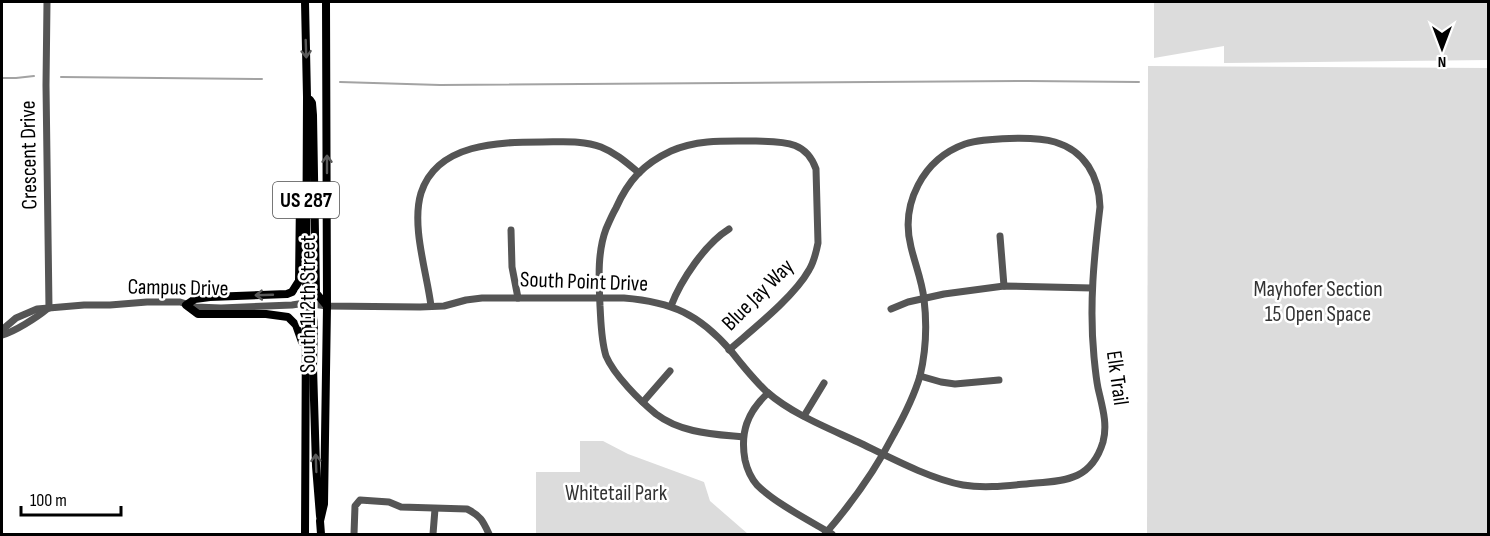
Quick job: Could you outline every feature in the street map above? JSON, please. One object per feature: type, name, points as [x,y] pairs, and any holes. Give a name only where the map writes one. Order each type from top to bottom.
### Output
[{"type":"main road","name":"South 112th Street","points":[[305,2],[308,97],[305,534]]},
{"type":"main road","name":"South 112th Street","points":[[321,534],[324,504],[327,306],[326,2]]},
{"type":"main road","points":[[305,353],[298,328],[288,317],[266,314],[198,314],[186,305],[195,299],[210,297],[287,294],[296,287],[299,281],[303,104],[308,97],[312,103],[313,116],[316,293],[327,306]]},
{"type":"main road","points":[[305,303],[312,311],[314,322],[316,466],[321,521]]},
{"type":"street","name":"Crescent Drive","points":[[47,2],[49,308]]},
{"type":"street","name":"Elk Trail","points":[[884,454],[944,481],[965,486],[987,487],[1061,482],[1085,471],[1093,462],[1103,441],[1105,427],[1094,355],[1092,288],[1100,195],[1089,166],[1077,153],[1061,144],[1041,139],[990,139],[973,142],[946,153],[930,167],[920,180],[909,208],[908,228],[911,247],[924,299]]},
{"type":"street","name":"Blue Jay Way","points":[[729,350],[803,281],[816,254],[818,243],[816,169],[807,152],[790,143],[705,142],[670,152],[652,162],[632,179],[623,192],[606,231],[600,263],[601,328],[607,357],[620,379],[657,414],[672,423],[690,430],[743,437]]},
{"type":"street","points":[[431,306],[417,227],[417,210],[426,182],[446,160],[459,152],[491,144],[590,143],[618,155],[639,173]]},
{"type":"street","points":[[671,306],[679,288],[694,265],[722,233],[729,229]]},
{"type":"street","points":[[511,230],[512,267],[518,298]]},
{"type":"street","points":[[1000,236],[1004,286]]},
{"type":"street","points":[[891,309],[908,302],[944,294],[1004,286],[1092,288]]},
{"type":"street","name":"South Point Drive","points":[[305,303],[327,306],[444,306],[482,298],[518,298],[645,300],[671,306],[699,322],[729,350],[768,393],[804,416],[884,454]]},
{"type":"street","points":[[768,393],[754,409],[746,424],[743,448],[746,466],[758,486],[828,534],[870,477],[913,396],[920,376],[925,340],[924,299]]},
{"type":"street","name":"Campus Drive","points":[[2,330],[28,313],[49,308],[147,302],[180,302],[196,307],[221,308],[305,303]]},
{"type":"street","points":[[2,335],[8,334],[49,308]]},
{"type":"street","points":[[643,402],[670,371]]},
{"type":"street","points":[[920,376],[955,384],[999,380]]},
{"type":"street","points":[[804,416],[824,383]]},
{"type":"street","points":[[354,534],[355,506],[360,500],[389,502],[401,507],[467,509],[482,518],[489,534]]},
{"type":"street","points":[[433,534],[435,508]]},
{"type":"green space","points":[[1154,2],[1488,2],[1488,60],[1224,63],[1224,46],[1154,58]]},
{"type":"green space","name":"Mayhofer Section 15 Open Space","points":[[1148,66],[1488,68],[1488,534],[1147,534]]},
{"type":"green space","name":"Whitetail Park","points":[[580,441],[603,441],[628,454],[704,482],[710,501],[748,534],[536,534],[536,472],[580,472]]},
{"type":"waterway","points":[[2,78],[34,76]]},
{"type":"waterway","points":[[61,77],[262,79]]},
{"type":"waterway","points":[[340,82],[440,85],[1139,82]]}]
